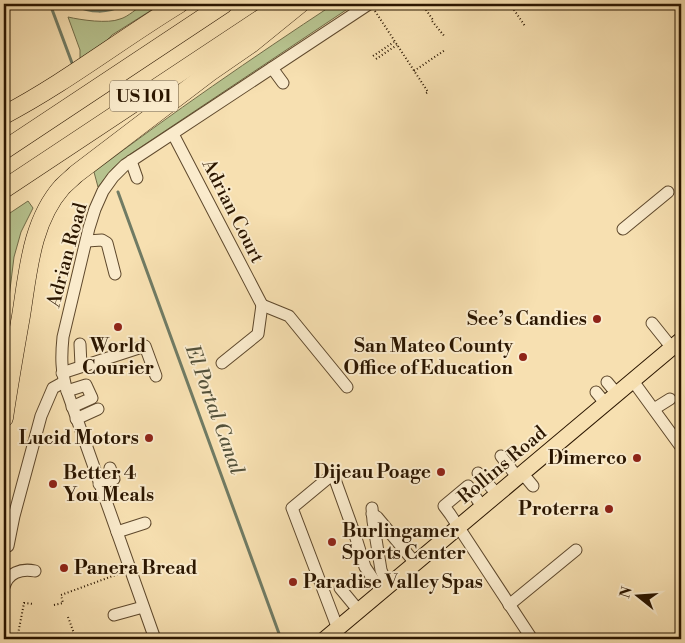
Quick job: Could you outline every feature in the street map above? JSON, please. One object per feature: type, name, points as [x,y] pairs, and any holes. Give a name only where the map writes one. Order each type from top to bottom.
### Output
[{"type":"highway","points":[[4,115],[49,89],[143,25],[179,4]]},
{"type":"highway","name":"US 101","points":[[4,150],[224,4]]},
{"type":"highway","name":"US 101","points":[[4,189],[283,4]]},
{"type":"highway","points":[[4,418],[28,270],[34,242],[49,206],[62,188],[76,174],[210,72],[252,43],[300,4]]},
{"type":"highway","points":[[4,201],[92,131]]},
{"type":"main road","name":"Rollins Road","points":[[325,639],[483,508],[606,397],[633,381],[677,344]]},
{"type":"street","name":"Adrian Road","points":[[155,639],[64,382],[61,354],[63,337],[95,209],[103,191],[125,165],[272,68],[372,8]]},
{"type":"street","points":[[272,68],[283,83]]},
{"type":"street","name":"Adrian Court","points":[[173,134],[262,305]]},
{"type":"street","points":[[131,161],[138,178]]},
{"type":"street","points":[[624,229],[668,192]]},
{"type":"street","points":[[86,241],[102,240],[107,243],[115,274]]},
{"type":"street","points":[[222,363],[258,334],[262,305],[289,316],[346,388]]},
{"type":"street","points":[[652,323],[677,344]]},
{"type":"street","points":[[80,344],[81,366]]},
{"type":"street","points":[[8,546],[14,516],[41,416],[53,388],[64,382],[81,366],[145,346],[156,376]]},
{"type":"street","points":[[633,381],[681,447]]},
{"type":"street","points":[[64,382],[86,385],[92,398],[72,407]]},
{"type":"street","points":[[606,397],[607,382]]},
{"type":"street","points":[[654,410],[670,399]]},
{"type":"street","points":[[76,418],[98,409]]},
{"type":"street","points":[[501,456],[520,476],[533,486]]},
{"type":"street","points":[[95,471],[113,467],[114,479],[99,484]]},
{"type":"street","points":[[478,473],[498,495]]},
{"type":"street","points":[[338,629],[292,508],[333,474],[365,567],[385,589]]},
{"type":"street","points":[[483,508],[468,486],[444,506],[502,585],[510,605],[532,639]]},
{"type":"street","points":[[385,589],[380,570],[372,511],[416,564]]},
{"type":"street","points":[[117,532],[145,523]]},
{"type":"street","points":[[510,605],[576,550]]},
{"type":"street","points":[[4,587],[9,576],[14,573],[25,570],[35,571]]},
{"type":"street","points":[[340,588],[360,611]]},
{"type":"street","points":[[114,615],[143,607]]},
{"type":"path","points":[[422,4],[432,21],[445,37]]},
{"type":"path","points":[[510,4],[525,26]]},
{"type":"path","points":[[372,8],[428,92],[426,94]]},
{"type":"path","points":[[373,56],[394,41]]},
{"type":"path","points":[[376,59],[397,45]]},
{"type":"path","points":[[414,71],[445,50]]},
{"type":"path","points":[[54,604],[63,603],[61,595],[121,573]]},
{"type":"path","points":[[18,634],[24,603],[34,604]]},
{"type":"path","points":[[68,617],[76,639]]},
{"type":"green space","points":[[144,4],[161,4],[112,35],[101,47],[80,61],[80,50],[68,17],[94,21],[115,20],[123,18]]},
{"type":"green space","points":[[334,4],[355,4],[129,155],[113,168],[98,187],[94,172],[212,86]]},
{"type":"green space","points":[[28,201],[33,208],[21,232],[14,257],[4,338],[4,217]]},
{"type":"waterway","name":"El Portal Canal","points":[[50,4],[72,63]]},
{"type":"waterway","points":[[71,4],[92,11],[105,11],[127,4]]},
{"type":"waterway","name":"El Portal Canal","points":[[118,192],[281,639]]},
{"type":"place","name":"See’s Candies","points":[[597,319]]},
{"type":"place","name":"World Courier","points":[[118,327]]},
{"type":"place","name":"San Mateo County Office of Education","points":[[523,357]]},
{"type":"place","name":"Lucid Motors","points":[[149,438]]},
{"type":"place","name":"Dimerco","points":[[637,458]]},
{"type":"place","name":"Dijeau Poage","points":[[441,472]]},
{"type":"place","name":"Better 4 You Meals","points":[[53,484]]},
{"type":"place","name":"Proterra","points":[[609,509]]},
{"type":"place","name":"Burlingamer Sports Center","points":[[332,542]]},
{"type":"place","name":"Panera Bread","points":[[64,568]]},
{"type":"place","name":"Paradise Valley Spas","points":[[293,582]]}]
